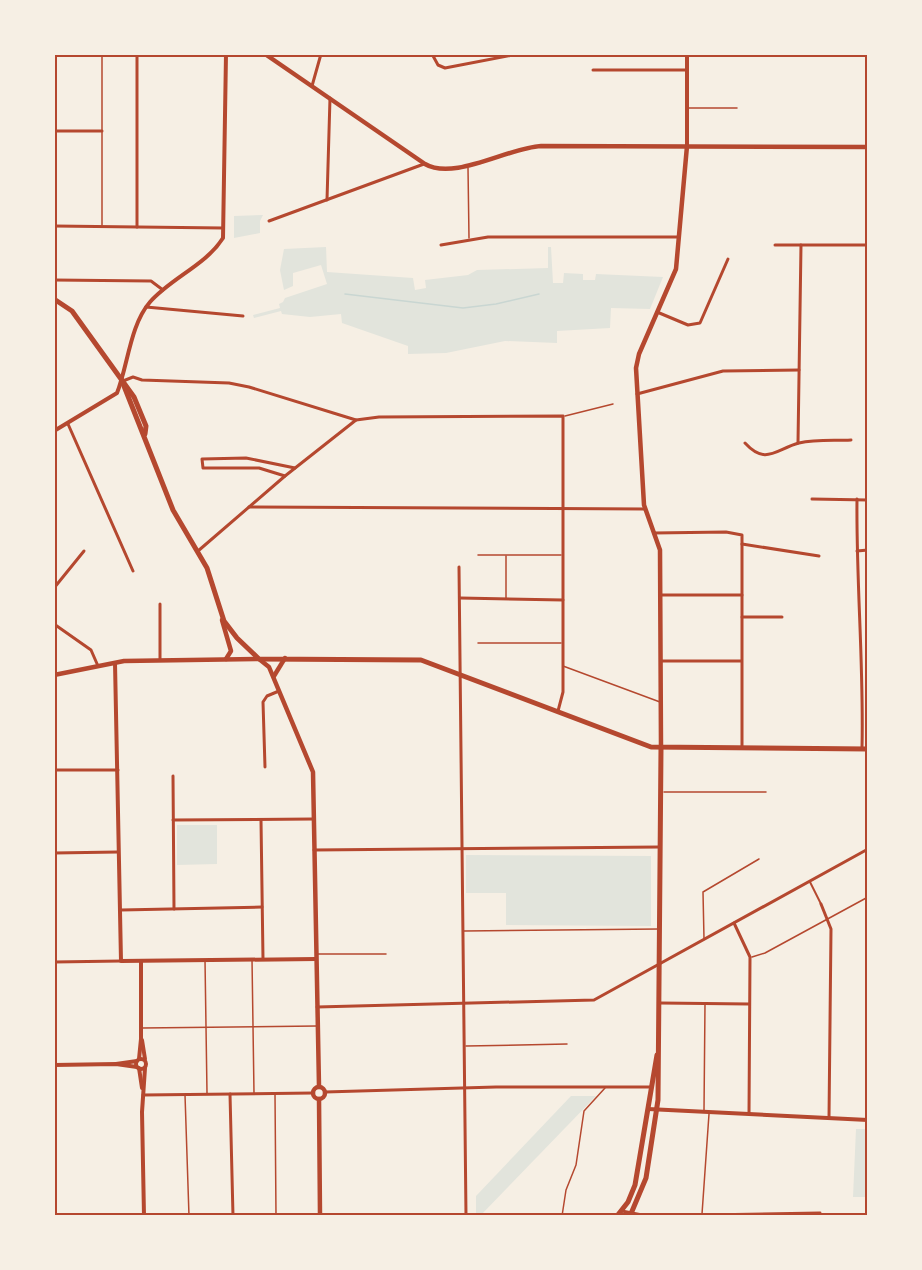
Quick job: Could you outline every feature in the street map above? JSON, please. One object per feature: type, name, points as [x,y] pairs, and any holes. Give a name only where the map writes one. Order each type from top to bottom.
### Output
[{"type":"main road","points":[[265,54],[425,164],[442,170],[530,146],[868,147]]},
{"type":"main road","points":[[617,1216],[622,1211],[635,1185],[658,1053],[661,964],[660,550],[645,509],[637,394],[637,360],[674,274],[687,146]]},
{"type":"main road","points":[[54,299],[72,311],[122,381],[173,510],[207,568],[231,651],[226,659]]},
{"type":"main road","points":[[220,611],[231,632],[260,659],[274,677],[312,768],[319,1086],[313,1093],[319,1099],[320,1216]]},
{"type":"main road","points":[[54,675],[114,663],[160,660],[285,658],[417,660],[460,673],[651,747],[865,749]]},
{"type":"main road","points":[[274,677],[285,658]]},
{"type":"main road","points":[[632,1214],[646,1178],[657,1109],[660,1066],[658,1053]]},
{"type":"main road","points":[[319,1086],[325,1092],[324,1097],[319,1099]]},
{"type":"street","points":[[137,54],[137,227]]},
{"type":"street","points":[[54,431],[111,399],[117,393],[146,307],[163,290],[218,246],[225,228],[226,54]]},
{"type":"street","points":[[312,86],[321,54]]},
{"type":"street","points":[[432,54],[438,64],[445,68],[518,54]]},
{"type":"street","points":[[687,54],[687,146]]},
{"type":"street","points":[[592,70],[687,70]]},
{"type":"street","points":[[327,200],[330,98]]},
{"type":"street","points":[[54,131],[102,131]]},
{"type":"street","points":[[269,221],[425,164]]},
{"type":"street","points":[[54,226],[225,228]]},
{"type":"street","points":[[441,245],[488,237],[679,237]]},
{"type":"street","points":[[775,245],[868,245]]},
{"type":"street","points":[[798,443],[801,245]]},
{"type":"street","points":[[657,312],[688,326],[700,323],[728,259]]},
{"type":"street","points":[[54,280],[151,281],[163,290]]},
{"type":"street","points":[[146,307],[243,316]]},
{"type":"street","points":[[637,394],[738,369],[800,370]]},
{"type":"street","points":[[122,381],[133,377],[142,380],[229,383],[356,420],[400,417],[563,416],[563,692],[558,711]]},
{"type":"street","points":[[197,552],[285,476],[356,420]]},
{"type":"street","points":[[68,424],[134,572]]},
{"type":"street","points":[[745,443],[754,453],[762,455],[783,450],[798,443],[851,440]]},
{"type":"street","points":[[285,476],[259,468],[203,468],[202,459],[246,458],[296,468]]},
{"type":"street","points":[[812,499],[868,500]]},
{"type":"street","points":[[856,500],[856,551],[862,639],[865,749]]},
{"type":"street","points":[[249,507],[645,509]]},
{"type":"street","points":[[654,533],[726,532],[742,535],[742,749]]},
{"type":"street","points":[[742,544],[819,556]]},
{"type":"street","points":[[856,551],[868,550]]},
{"type":"street","points":[[54,588],[84,551]]},
{"type":"street","points":[[459,567],[466,1046],[466,1216]]},
{"type":"street","points":[[660,595],[742,595]]},
{"type":"street","points":[[460,598],[563,600]]},
{"type":"street","points":[[159,604],[160,660]]},
{"type":"street","points":[[742,617],[782,617]]},
{"type":"street","points":[[54,624],[91,650],[98,666]]},
{"type":"street","points":[[661,661],[741,661]]},
{"type":"street","points":[[114,663],[121,961]]},
{"type":"street","points":[[264,767],[263,702],[267,696],[280,691]]},
{"type":"street","points":[[54,770],[118,770]]},
{"type":"street","points":[[173,776],[174,909]]},
{"type":"street","points":[[173,820],[314,819]]},
{"type":"street","points":[[261,820],[263,959]]},
{"type":"street","points":[[314,850],[660,847]]},
{"type":"street","points":[[317,1007],[590,1001],[868,849]]},
{"type":"street","points":[[54,853],[120,852]]},
{"type":"street","points":[[810,881],[831,929],[830,1118]]},
{"type":"street","points":[[121,910],[262,907]]},
{"type":"street","points":[[734,923],[750,957],[749,1114]]},
{"type":"street","points":[[54,962],[316,956]]},
{"type":"street","points":[[141,961],[141,1039],[138,1068],[142,1089]]},
{"type":"street","points":[[660,1003],[749,1004]]},
{"type":"street","points":[[141,1039],[145,1060],[142,1089],[144,1216]]},
{"type":"street","points":[[54,1065],[116,1064],[145,1060]]},
{"type":"street","points":[[116,1064],[145,1068]]},
{"type":"street","points":[[325,1092],[651,1087]]},
{"type":"street","points":[[142,1095],[313,1093]]},
{"type":"street","points":[[230,1094],[233,1216]]},
{"type":"street","points":[[648,1109],[868,1120]]},
{"type":"street","points":[[622,1211],[647,1216],[820,1213]]},
{"type":"lane","points":[[102,54],[102,226]]},
{"type":"lane","points":[[687,108],[737,108]]},
{"type":"lane","points":[[467,164],[469,239]]},
{"type":"lane","points":[[563,416],[613,404]]},
{"type":"lane","points":[[478,555],[563,555]]},
{"type":"lane","points":[[506,555],[506,599]]},
{"type":"lane","points":[[478,643],[562,643]]},
{"type":"lane","points":[[562,666],[660,702]]},
{"type":"lane","points":[[660,792],[766,792]]},
{"type":"lane","points":[[704,940],[703,892],[759,859]]},
{"type":"lane","points":[[750,957],[765,953],[868,897]]},
{"type":"lane","points":[[464,931],[660,929]]},
{"type":"lane","points":[[316,956],[386,954]]},
{"type":"lane","points":[[252,959],[254,1094]]},
{"type":"lane","points":[[205,960],[207,1094]]},
{"type":"lane","points":[[702,1215],[706,1112],[705,1003]]},
{"type":"lane","points":[[141,1028],[318,1026]]},
{"type":"lane","points":[[466,1046],[567,1044]]},
{"type":"lane","points":[[562,1216],[566,1190],[576,1164],[584,1111],[606,1087]]},
{"type":"lane","points":[[275,1093],[276,1216]]},
{"type":"lane","points":[[185,1095],[189,1216]]},
{"type":"shaded area","points":[[263,215],[260,221],[260,233],[234,238],[234,216]]},
{"type":"shaded area","points":[[326,247],[327,272],[413,278],[415,290],[426,288],[425,280],[468,275],[477,270],[548,268],[548,247],[551,247],[553,283],[563,283],[564,273],[583,274],[583,280],[595,280],[596,274],[663,277],[650,309],[611,308],[610,328],[557,331],[557,343],[505,341],[446,353],[408,354],[408,346],[342,323],[341,314],[310,317],[282,314],[281,311],[254,318],[253,315],[280,308],[279,304],[285,298],[327,284],[321,265],[293,273],[293,286],[284,290],[280,270],[284,249]]},
{"type":"shaded area","points":[[177,825],[217,825],[217,864],[177,865]]},
{"type":"shaded area","points":[[466,855],[651,856],[651,926],[506,925],[506,893],[466,893]]},
{"type":"shaded area","points":[[571,1096],[596,1096],[480,1216],[476,1216],[476,1196]]},
{"type":"shaded area","points":[[856,1129],[868,1129],[868,1197],[853,1197]]},
{"type":"waterway","points":[[345,294],[463,308],[496,304],[539,294]]}]
